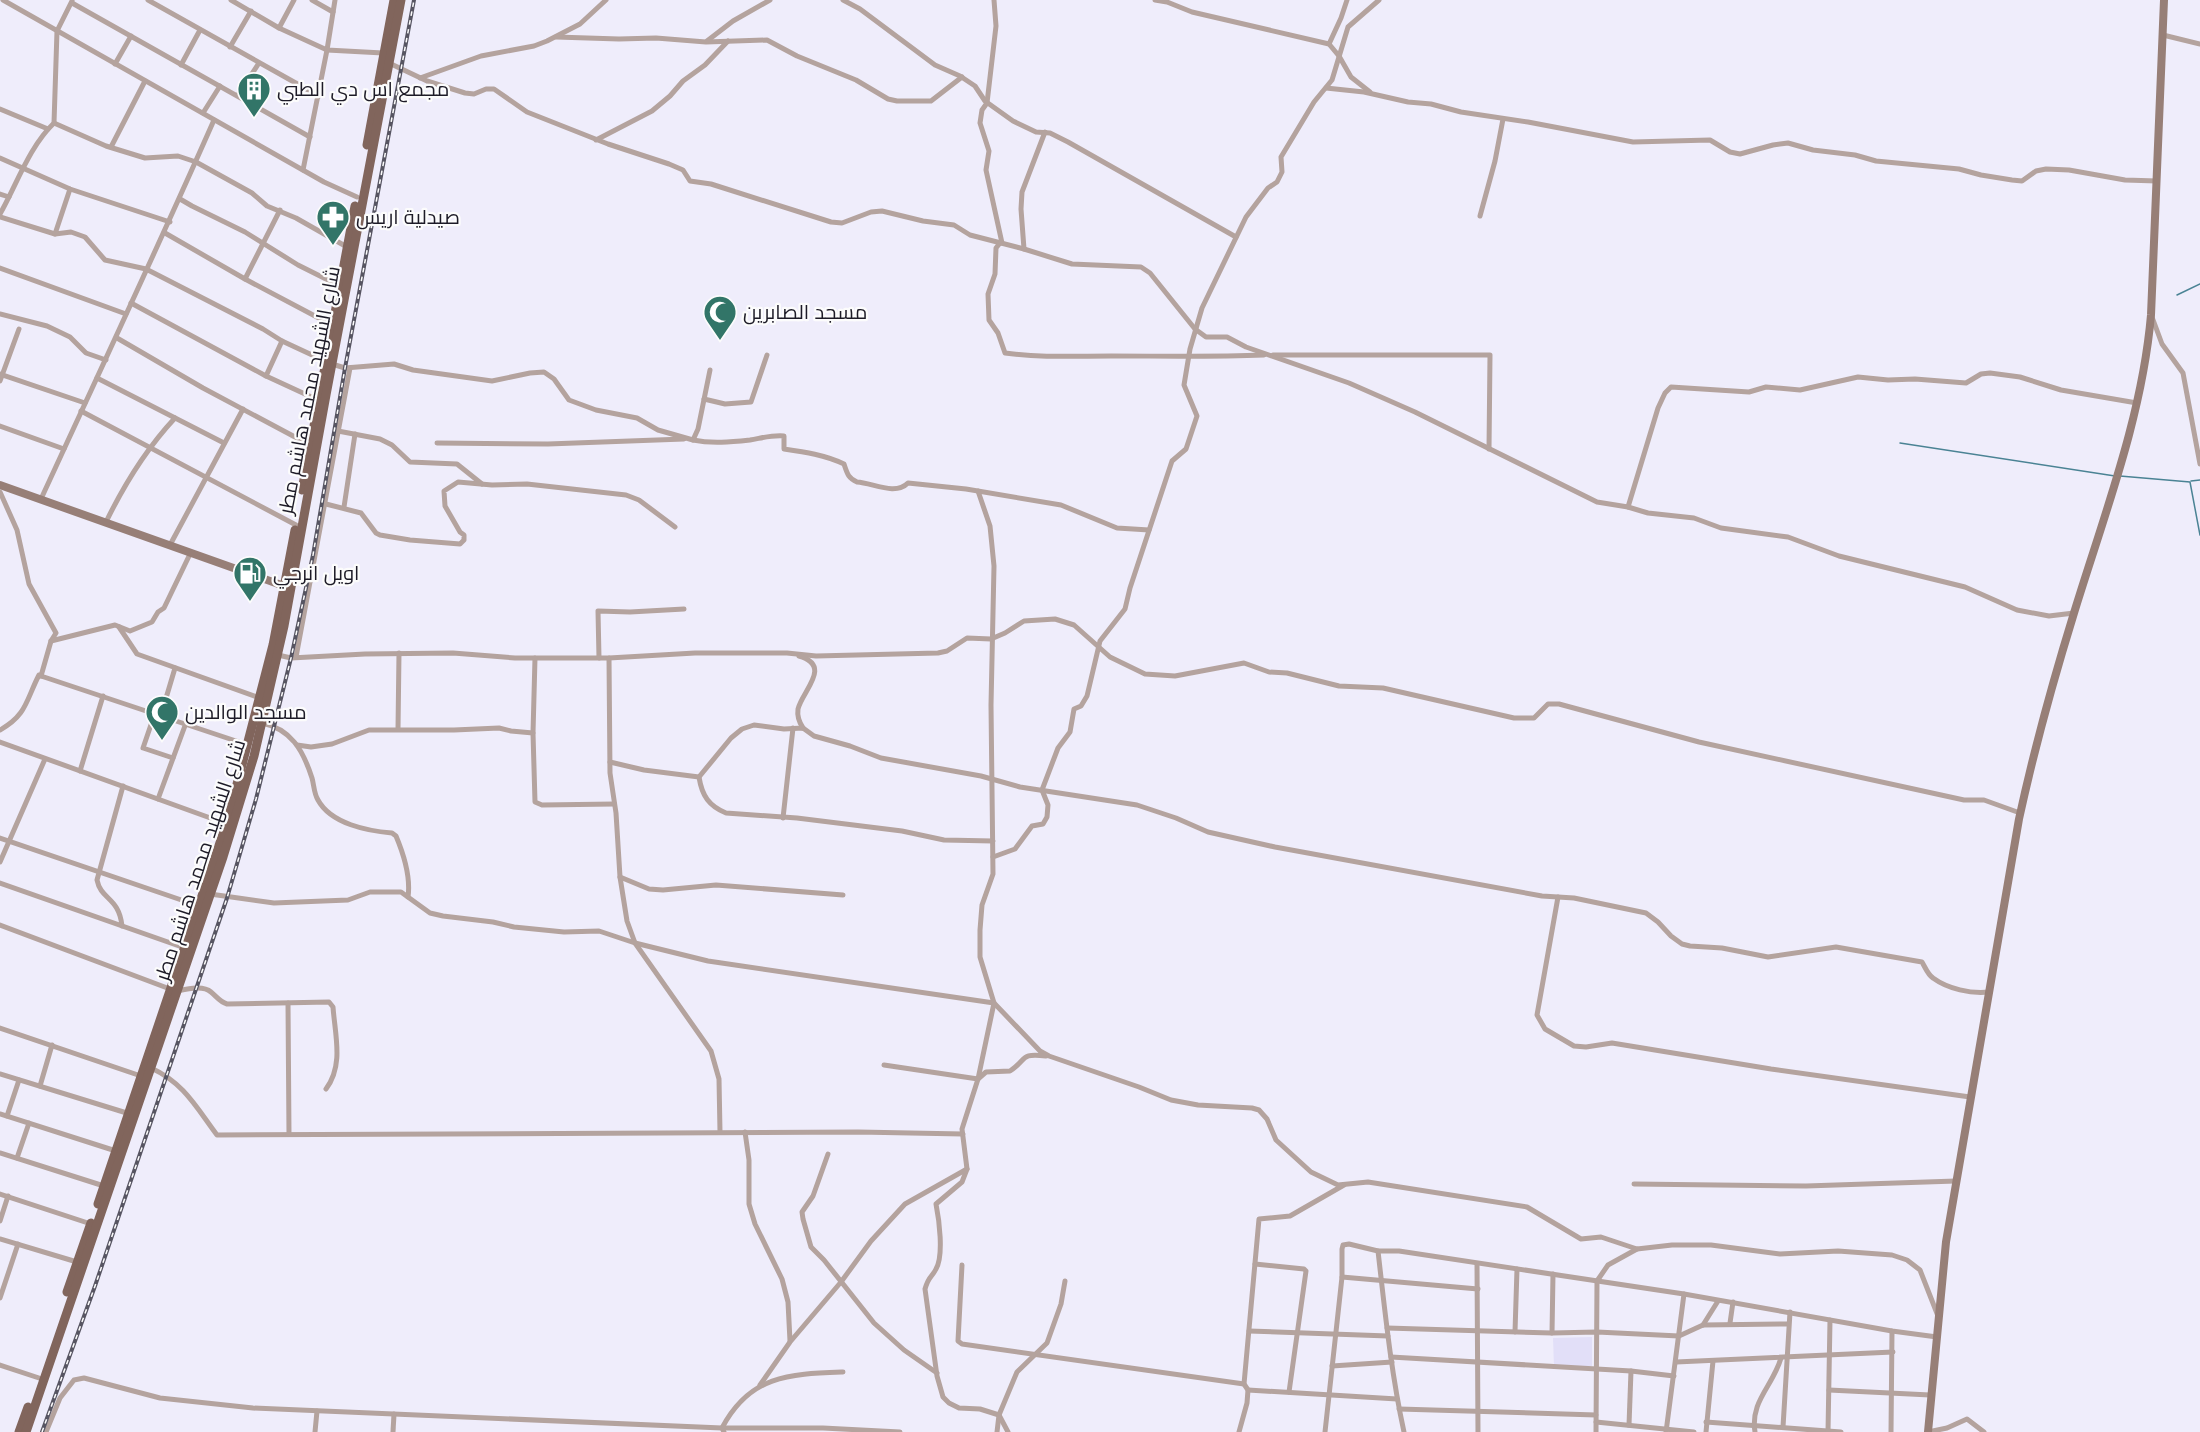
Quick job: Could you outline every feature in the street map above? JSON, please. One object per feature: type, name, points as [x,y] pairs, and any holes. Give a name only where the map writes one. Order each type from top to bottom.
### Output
[{"type":"main road","name":"شارع الشهيد محمد هاشم مطر","points":[[26,1432],[131,1114],[141,1076],[210,894],[243,794],[262,723],[278,655],[317,424],[394,0]]},
{"type":"main road","name":"شارع الشهيد محمد هاشم مطر","points":[[19,1432],[116,1151],[151,1068],[185,948],[226,825],[248,745],[273,645],[310,445],[317,424],[318,400],[329,362],[332,325],[384,59],[401,0]]},
{"type":"street","points":[[3,0],[303,170],[357,197]]},
{"type":"street","points":[[148,0],[319,96]]},
{"type":"street","points":[[231,0],[279,28],[327,50],[384,59],[420,78],[465,93],[474,94],[486,89],[494,89],[520,109],[596,140],[676,167],[683,170],[690,181],[711,184],[831,222],[842,224],[871,212],[882,211],[954,225],[969,235],[1072,264],[1146,268],[1195,329],[1206,337],[1227,337],[1239,344],[1349,383],[1597,502],[1648,513],[1694,518],[1721,528],[1788,537],[1839,556],[1965,587],[2017,610],[2049,616],[2074,613]]},
{"type":"street","points":[[279,28],[294,0]]},
{"type":"street","points":[[312,0],[333,12]]},
{"type":"street","points":[[303,170],[319,96],[335,0]]},
{"type":"street","points":[[420,78],[481,56],[534,46],[556,37],[580,24],[606,0]]},
{"type":"street","points":[[706,42],[733,21],[770,0]]},
{"type":"street","points":[[843,0],[860,9],[935,64],[975,86],[987,103],[1013,121],[1036,132],[1054,134],[1236,237]]},
{"type":"street","points":[[994,0],[996,26],[987,103],[982,110],[980,123],[989,151],[986,170],[1001,243]]},
{"type":"street","points":[[1155,0],[1192,12],[1329,44],[1351,77],[1373,94]]},
{"type":"street","points":[[1329,44],[1347,0]]},
{"type":"street","points":[[993,857],[1016,849],[1032,826],[1043,824],[1047,817],[1048,805],[1042,790],[1058,748],[1070,732],[1074,710],[1081,706],[1087,696],[1104,635],[1118,621],[1125,609],[1173,460],[1186,449],[1197,416],[1184,385],[1188,358],[1202,308],[1246,217],[1268,188],[1277,182],[1282,172],[1281,157],[1314,102],[1335,73],[1348,27],[1379,0]]},
{"type":"street","points":[[1984,1432],[1967,1419],[1947,1428],[1928,1432],[1946,1242],[2020,813],[2032,760],[2138,403],[2151,315],[2164,0]]},
{"type":"street","points":[[310,137],[72,1],[57,31],[54,123],[23,168],[0,216],[55,234],[71,232],[85,237],[105,260],[146,268],[282,341],[329,362],[350,368],[394,364],[413,370],[492,381],[544,372],[554,379],[568,400],[596,410],[637,418],[658,430],[691,439],[710,443],[752,440],[772,435],[784,436],[784,448],[823,456],[844,464],[851,480],[857,482],[896,490],[908,483],[978,491],[1060,506],[1117,528],[1149,530]]},
{"type":"street","points":[[230,47],[250,11]]},
{"type":"street","points":[[181,65],[200,30]]},
{"type":"street","points":[[2163,35],[2200,44]]},
{"type":"street","points":[[115,64],[131,36]]},
{"type":"street","points":[[556,37],[656,38],[706,42],[767,40],[897,101],[931,101],[962,77]]},
{"type":"street","points":[[596,140],[657,108],[728,41]]},
{"type":"street","points":[[238,95],[260,63]]},
{"type":"street","points":[[111,147],[145,81]]},
{"type":"street","points":[[203,113],[220,86]]},
{"type":"street","points":[[1326,88],[1431,104],[1461,112],[1633,142],[1710,140],[1736,154],[1788,143],[1813,150],[1855,155],[1876,161],[1959,169],[2018,181],[2036,171],[2046,170],[2077,171],[2125,180],[2157,181]]},
{"type":"street","points":[[0,109],[48,129]]},
{"type":"street","points":[[1480,216],[1495,161],[1503,119]]},
{"type":"street","points":[[41,499],[117,338],[146,268],[165,233],[214,120]]},
{"type":"street","points":[[54,123],[111,147],[145,158],[178,156],[196,162],[252,193],[267,206],[280,210],[347,247]]},
{"type":"street","points":[[1024,249],[1022,192],[1044,132]]},
{"type":"street","points":[[0,158],[70,189],[170,222]]},
{"type":"street","points":[[55,234],[70,189]]},
{"type":"street","points":[[0,194],[9,197]]},
{"type":"street","points":[[180,199],[340,286]]},
{"type":"street","points":[[245,279],[280,210]]},
{"type":"street","points":[[165,233],[332,325]]},
{"type":"street","points":[[1001,243],[996,248],[995,274],[988,294],[989,320],[998,333],[1005,353],[1028,356],[1188,358],[1269,355],[1490,355],[1489,449]]},
{"type":"street","points":[[0,268],[126,314]]},
{"type":"street","points":[[131,303],[266,376],[318,400]]},
{"type":"street","points":[[0,314],[46,326],[70,337],[86,353],[106,360]]},
{"type":"street","points":[[2151,315],[2162,344],[2183,373],[2200,464]]},
{"type":"street","points":[[19,329],[1,377],[85,403]]},
{"type":"street","points":[[117,338],[310,445]]},
{"type":"street","points":[[266,376],[282,341]]},
{"type":"street","points":[[704,399],[724,404],[751,402],[767,355]]},
{"type":"street","points":[[296,657],[350,368]]},
{"type":"street","points":[[691,439],[698,429],[710,370]]},
{"type":"street","points":[[1628,507],[1658,408],[1665,393],[1671,387],[1749,392],[1766,387],[1800,390],[1858,377],[1966,383],[1981,374],[1990,373],[2020,377],[2061,390],[2138,403]]},
{"type":"street","points":[[97,378],[224,443]]},
{"type":"street","points":[[170,545],[243,409]]},
{"type":"street","points":[[81,411],[296,525]]},
{"type":"street","points":[[106,522],[115,503],[159,435],[175,418]]},
{"type":"street","points":[[0,426],[64,449]]},
{"type":"street","points":[[338,431],[380,440],[392,445],[410,462],[456,464],[482,484]]},
{"type":"street","points":[[344,507],[355,434]]},
{"type":"street","points":[[437,442],[548,444],[691,439]]},
{"type":"street","points":[[326,504],[361,513],[380,535],[460,544],[464,540],[464,535],[445,506],[444,491],[458,482],[492,485],[527,484],[617,493],[639,500],[675,527]]},
{"type":"street","points":[[0,485],[284,585]]},
{"type":"street","points":[[978,491],[990,526],[993,545],[991,639],[993,874],[981,910],[980,957],[994,1003],[1040,1051],[1049,1056],[1171,1100],[1198,1105],[1259,1110],[1267,1119],[1276,1140],[1311,1172],[1338,1185],[1368,1182],[1527,1207],[1581,1239],[1601,1237],[1637,1249]]},
{"type":"street","points":[[0,492],[17,530],[29,584],[56,633],[51,641],[41,676],[39,675],[34,684],[25,707],[14,723],[0,730]]},
{"type":"street","points":[[51,641],[115,625],[130,631],[152,622],[168,601],[191,552]]},
{"type":"street","points":[[599,658],[598,611],[684,609]]},
{"type":"street","points":[[278,655],[296,657],[453,653],[485,657],[609,658],[695,653],[788,653],[816,656],[938,653],[947,651],[967,638],[991,639],[1024,621],[1055,619],[1074,625],[1110,657],[1145,674],[1165,677],[1244,663],[1269,672],[1287,673],[1339,686],[1394,690],[1514,718],[1534,718],[1548,704],[1559,704],[1699,742],[1964,800],[1984,800],[2020,813]]},
{"type":"street","points":[[119,627],[137,654],[260,698]]},
{"type":"street","points":[[398,729],[399,653]]},
{"type":"street","points":[[788,653],[809,660],[814,668],[814,679],[799,707],[798,717],[803,728],[814,736],[881,758],[1042,790],[1137,805],[1208,832],[1275,847],[1574,898],[1646,913],[1671,936],[1690,946],[1722,948],[1768,957],[1836,947],[1922,962],[1932,978],[1977,994],[1989,992]]},
{"type":"street","points":[[535,658],[533,733],[536,802],[542,805],[614,804]]},
{"type":"street","points":[[609,658],[610,762],[620,877],[627,921],[635,943],[711,1051],[720,1079],[720,1132]]},
{"type":"street","points":[[173,758],[143,748],[176,668]]},
{"type":"street","points":[[41,676],[248,745]]},
{"type":"street","points":[[80,771],[103,696]]},
{"type":"street","points":[[158,799],[186,723]]},
{"type":"street","points":[[262,723],[277,726],[289,734],[297,745],[309,769],[316,796],[322,806],[340,820],[360,828],[392,833],[396,836],[410,884],[408,897]]},
{"type":"street","points":[[699,777],[731,738],[742,729],[754,725],[784,729],[803,728]]},
{"type":"street","points":[[297,745],[325,746],[369,730],[499,728],[533,733]]},
{"type":"street","points":[[783,818],[793,728]]},
{"type":"street","points":[[0,742],[226,825]]},
{"type":"street","points":[[0,862],[45,759]]},
{"type":"street","points":[[610,762],[644,770],[699,777]]},
{"type":"street","points":[[699,777],[702,792],[716,809],[737,815],[902,831],[944,840],[993,841]]},
{"type":"street","points":[[122,926],[117,906],[98,886],[98,872],[123,786]]},
{"type":"street","points":[[0,838],[199,906]]},
{"type":"street","points":[[620,877],[649,889],[723,885],[843,895]]},
{"type":"street","points":[[0,883],[185,948]]},
{"type":"street","points":[[210,894],[274,903],[348,900],[370,892],[401,892],[430,913],[443,916],[564,932],[599,931],[635,943],[720,963],[994,1003]]},
{"type":"street","points":[[1558,897],[1537,1015],[1545,1029],[1567,1043],[1586,1047],[1612,1042],[1771,1069],[1970,1097]]},
{"type":"street","points":[[0,925],[174,990],[203,988],[209,990],[227,1004],[329,1002],[333,1007],[337,1059],[334,1079],[326,1089]]},
{"type":"street","points":[[288,1003],[289,1134]]},
{"type":"street","points":[[994,1003],[978,1079],[962,1129],[967,1169],[962,1182],[936,1204],[939,1220],[939,1257],[936,1269],[928,1277],[926,1289],[937,1373],[943,1397],[959,1408],[980,1409],[999,1415],[1008,1432]]},
{"type":"street","points":[[0,1028],[141,1076]]},
{"type":"street","points":[[40,1086],[52,1045]]},
{"type":"street","points":[[884,1065],[978,1079],[986,1072],[1010,1071],[1031,1054],[1049,1056]]},
{"type":"street","points":[[151,1068],[166,1075],[180,1086],[217,1135],[720,1132],[963,1134]]},
{"type":"street","points":[[0,1074],[131,1114]]},
{"type":"street","points":[[7,1116],[19,1080]]},
{"type":"street","points":[[0,1114],[116,1151]]},
{"type":"street","points":[[17,1158],[29,1123]]},
{"type":"street","points":[[745,1132],[749,1204],[755,1224],[782,1280],[788,1302],[790,1342]]},
{"type":"street","points":[[0,1153],[104,1186]]},
{"type":"street","points":[[828,1154],[813,1196],[803,1210],[802,1217],[811,1247],[884,1333],[937,1373]]},
{"type":"street","points":[[723,1430],[730,1413],[760,1385],[790,1342],[841,1282],[871,1241],[905,1204],[967,1169]]},
{"type":"street","points":[[1634,1184],[1806,1186],[1956,1181]]},
{"type":"street","points":[[1239,1432],[1248,1403],[1248,1390],[1244,1384],[1259,1219],[1290,1216],[1346,1184]]},
{"type":"street","points":[[0,1194],[91,1224]]},
{"type":"street","points":[[0,1221],[8,1196]]},
{"type":"street","points":[[0,1239],[77,1262]]},
{"type":"street","points":[[0,1298],[2,1286],[18,1244]]},
{"type":"street","points":[[1325,1432],[1342,1277],[1343,1245],[1349,1244],[1378,1251],[1399,1251],[1684,1294],[1936,1337]]},
{"type":"street","points":[[1596,1432],[1597,1281],[1608,1265],[1637,1249],[1672,1245],[1711,1245],[1779,1254],[1838,1251],[1892,1255],[1907,1260],[1920,1270],[1938,1317]]},
{"type":"street","points":[[1378,1251],[1397,1399],[1404,1432]]},
{"type":"street","points":[[1256,1264],[1306,1270],[1288,1392]]},
{"type":"street","points":[[1477,1264],[1478,1432]]},
{"type":"street","points":[[962,1265],[958,1341],[966,1346],[1244,1384]]},
{"type":"street","points":[[1515,1332],[1517,1269]]},
{"type":"street","points":[[1552,1333],[1553,1274]]},
{"type":"street","points":[[1342,1277],[1478,1288]]},
{"type":"street","points":[[995,1432],[999,1415],[1017,1372],[1047,1343],[1061,1304],[1065,1281]]},
{"type":"street","points":[[1666,1430],[1684,1294]]},
{"type":"street","points":[[1703,1325],[1718,1300]]},
{"type":"street","points":[[1730,1323],[1733,1302]]},
{"type":"street","points":[[1783,1427],[1784,1358],[1790,1312]]},
{"type":"street","points":[[1828,1431],[1830,1320]]},
{"type":"street","points":[[1387,1328],[1679,1336],[1703,1325],[1788,1324]]},
{"type":"street","points":[[1249,1331],[1388,1336]]},
{"type":"street","points":[[1891,1432],[1892,1331]]},
{"type":"street","points":[[1676,1362],[1893,1352]]},
{"type":"street","points":[[1755,1432],[1755,1408],[1784,1358]]},
{"type":"street","points":[[1332,1366],[1392,1359],[1631,1371],[1674,1376]]},
{"type":"street","points":[[1706,1432],[1713,1361]]},
{"type":"street","points":[[0,1365],[39,1378]]},
{"type":"street","points":[[1629,1425],[1631,1371]]},
{"type":"street","points":[[760,1385],[777,1378],[843,1372]]},
{"type":"street","points":[[46,1432],[60,1398],[74,1380],[84,1378],[160,1398],[253,1408],[723,1430],[900,1432]]},
{"type":"street","points":[[1248,1390],[1397,1399]]},
{"type":"street","points":[[1829,1390],[1930,1395]]},
{"type":"street","points":[[1399,1409],[1596,1415]]},
{"type":"street","points":[[315,1432],[317,1411]]},
{"type":"street","points":[[393,1432],[394,1414]]},
{"type":"street","points":[[1596,1422],[1694,1432]]},
{"type":"street","points":[[1706,1422],[1841,1432]]},
{"type":"street","points":[[646,1425],[646,1432]]},
{"type":"shaded area","points":[[1592,1337],[1592,1366],[1554,1367],[1553,1338]]},
{"type":"waterway","points":[[2177,295],[2200,284]]},
{"type":"waterway","points":[[1900,443],[2115,476]]},
{"type":"waterway","points":[[2120,476],[2190,482],[2200,535]]},
{"type":"waterway","points":[[2191,481],[2200,480]]},
{"type":"railway","points":[[42,1432],[95,1286],[227,898],[256,799],[291,658],[313,555],[345,368],[414,0]]},
{"type":"place","name":"مجمع اس دي الطبي","points":[[254,118]]},
{"type":"place","name":"صيدلية اريس","points":[[333,246]]},
{"type":"place","name":"مسجد الصابرين","points":[[720,341]]},
{"type":"place","name":"اويل انرجي","points":[[250,602]]},
{"type":"place","name":"مسجد الوالدين","points":[[162,741]]}]
